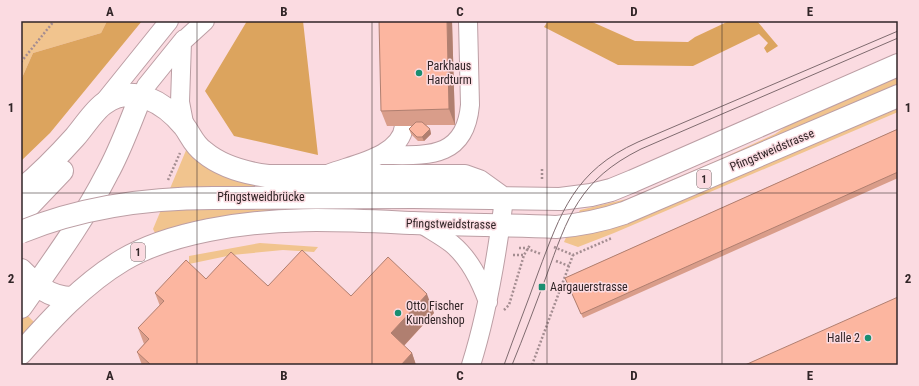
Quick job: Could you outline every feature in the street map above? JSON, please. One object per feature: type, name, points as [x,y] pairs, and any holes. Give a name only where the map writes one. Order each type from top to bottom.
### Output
[{"type":"main road","name":"1","points":[[504,199],[570,198],[611,190],[898,65]]},
{"type":"main road","points":[[21,190],[58,156],[103,103],[122,96],[141,96],[161,105],[174,115],[185,128],[190,138],[210,157],[228,166],[248,173],[268,176],[465,176],[479,181],[504,199]]},
{"type":"main road","points":[[21,307],[29,278],[90,205],[102,184],[117,154],[141,96]]},
{"type":"main road","name":"Pfingstweidstrasse","points":[[21,353],[72,298],[97,277],[129,257],[164,241],[200,232],[259,222],[290,220],[565,226],[584,224],[614,217],[898,96]]},
{"type":"main road","points":[[21,214],[74,159],[96,131],[100,122],[103,103]]},
{"type":"main road","name":"Pfingstweidbrücke","points":[[21,232],[64,216],[103,208],[170,199],[406,197],[504,199]]},
{"type":"main road","points":[[29,278],[56,297],[72,298]]},
{"type":"street","points":[[103,103],[169,21]]},
{"type":"street","points":[[141,96],[146,86],[197,21]]},
{"type":"street","points":[[185,128],[180,102],[182,42],[205,21]]},
{"type":"street","points":[[382,155],[426,154],[440,152],[450,146],[463,130],[475,122],[470,105],[468,21]]},
{"type":"street","points":[[322,176],[382,155],[390,150],[399,140],[403,134],[404,126]]},
{"type":"street","points":[[471,365],[479,340],[488,302],[504,199]]},
{"type":"street","points":[[420,223],[452,244],[466,259],[472,266],[488,302]]},
{"type":"path","points":[[21,62],[54,21]]},
{"type":"path","points":[[542,169],[542,186]]},
{"type":"path","points":[[509,305],[524,255],[532,242]]},
{"type":"path","points":[[519,248],[528,249],[541,254]]},
{"type":"path","points":[[532,365],[573,255],[562,250]]},
{"type":"path","points":[[514,255],[524,255]]},
{"type":"path","points":[[556,261],[569,266]]},
{"type":"shaded area","points":[[21,21],[107,21],[101,33],[33,53],[21,80]]},
{"type":"shaded area","points":[[107,21],[142,21],[50,133],[21,161],[21,80],[33,53],[101,33]]},
{"type":"shaded area","points":[[247,21],[303,21],[318,155],[234,136],[205,91]]},
{"type":"shaded area","points":[[548,21],[590,21],[635,41],[688,42],[695,37],[729,21],[757,21],[778,46],[767,53],[764,48],[768,43],[759,34],[693,66],[618,65],[544,27]]},
{"type":"shaded area","points":[[898,73],[898,87],[632,201],[577,216],[580,210],[627,199],[716,161],[775,134],[805,114]]},
{"type":"shaded area","points":[[898,105],[898,112],[614,233],[578,247],[564,242],[567,235]]},
{"type":"shaded area","points":[[187,148],[257,182],[297,210],[155,233],[153,229]]},
{"type":"shaded area","points":[[260,243],[318,247],[314,252],[283,250],[232,255],[189,264],[189,256]]},
{"type":"shaded area","points":[[26,314],[34,322],[21,338],[21,321]]},
{"type":"building","name":"Parkhaus Hardturm","points":[[379,21],[447,21],[449,109],[381,111]]},
{"type":"building","points":[[416,122],[422,122],[430,129],[422,137],[417,137],[409,129]]},
{"type":"building","points":[[898,129],[898,172],[581,314],[565,278]]},
{"type":"building","points":[[302,250],[351,296],[388,257],[427,294],[391,333],[412,353],[401,365],[151,365],[137,352],[149,339],[138,328],[164,301],[155,293],[186,260],[206,279],[231,252],[268,286]]},
{"type":"building","name":"Halle 2","points":[[898,297],[898,365],[745,365]]},
{"type":"tram line","points":[[504,365],[546,251],[563,212],[584,180],[599,166],[616,153],[638,142],[898,31]]},
{"type":"tram line","points":[[512,365],[569,218],[589,187],[603,174],[620,161],[641,149],[898,38]]},
{"type":"place","name":"Parkhaus Hardturm","points":[[419,73]]},
{"type":"place","name":"Aargauerstrasse","points":[[542,287]]},
{"type":"place","name":"Otto Fischer Kundenshop","points":[[398,313]]},
{"type":"place","name":"Halle 2","points":[[868,338]]}]
